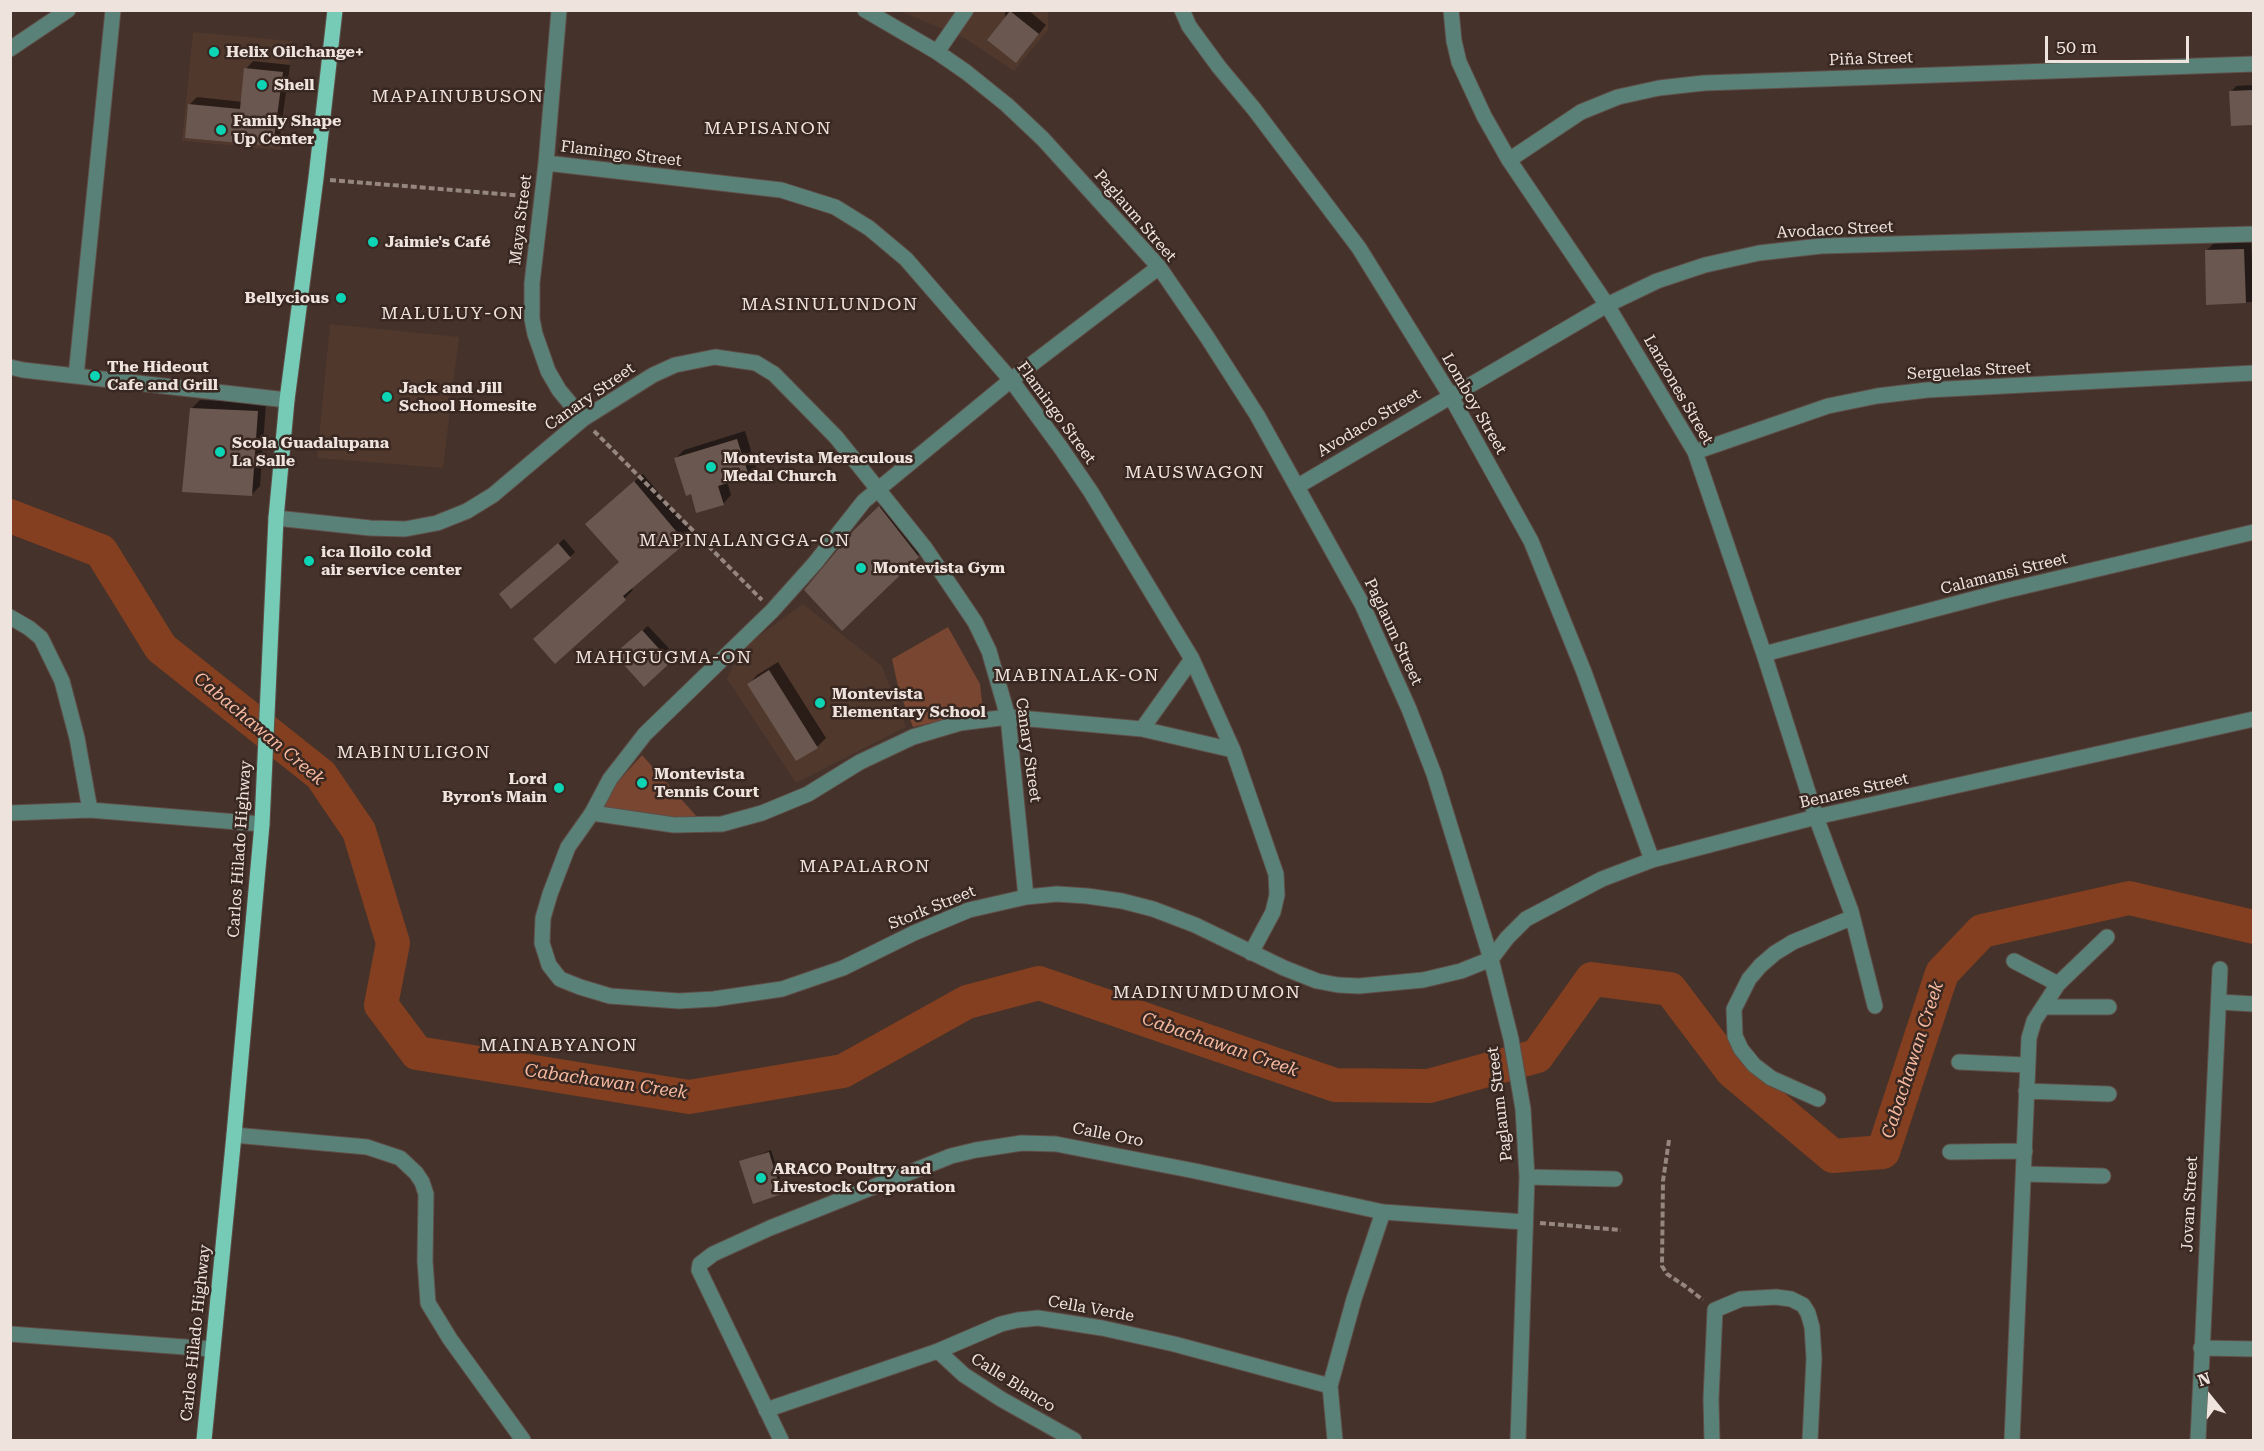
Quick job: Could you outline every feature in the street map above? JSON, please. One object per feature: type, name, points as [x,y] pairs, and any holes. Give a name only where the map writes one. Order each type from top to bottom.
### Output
[{"type":"main road","name":"Carlos Hilado Highway","points":[[204,1440],[262,824],[276,518],[287,400],[335,10]]},
{"type":"street","points":[[10,49],[68,10]]},
{"type":"street","points":[[76,376],[113,10]]},
{"type":"street","name":"Maya Street","points":[[559,10],[546,163],[532,283],[535,334],[548,371],[559,390],[583,419]]},
{"type":"street","name":"Paglaum Street","points":[[865,10],[889,16],[1007,105],[1042,139],[1159,267],[1251,405],[1362,604],[1409,709],[1434,774],[1491,959],[1511,1039],[1522,1109],[1527,1177],[1518,1440]]},
{"type":"street","points":[[937,52],[966,10]]},
{"type":"street","name":"Lomboy Street","points":[[1182,10],[1189,26],[1219,68],[1254,109],[1359,248],[1450,395],[1531,541],[1584,672],[1652,860]]},
{"type":"street","name":"Lanzones Street","points":[[1451,10],[1459,62],[1484,116],[1509,160],[1607,305],[1695,452],[1764,654],[1816,817],[1851,911],[1875,1006]]},
{"type":"street","name":"Piña Street","points":[[1509,160],[1581,112],[1618,97],[1659,88],[1704,83],[2253,64]]},
{"type":"street","name":"Flamingo Street","points":[[546,163],[781,190],[835,207],[886,240],[906,259],[1011,380],[1092,492],[1192,659],[1233,750],[1276,874],[1278,885],[1273,912],[1251,953]]},
{"type":"street","name":"Avodaco Street","points":[[1298,486],[1607,305],[1657,281],[1706,265],[1759,253],[1821,246],[2253,234]]},
{"type":"street","name":"Stork Street","points":[[1159,267],[1011,380],[878,489],[853,512],[826,550],[772,611],[645,734],[610,779],[568,847],[543,918],[542,943],[549,965],[560,978],[610,996],[679,1002],[714,999],[782,989],[843,968],[914,933],[969,910],[1026,897],[1057,894],[1122,901],[1153,909],[1195,925],[1251,953],[1317,981],[1338,985],[1359,986],[1423,980],[1491,959]]},
{"type":"street","name":"Canary Street","points":[[276,518],[370,528],[405,529],[437,523],[467,511],[493,495],[583,419],[645,380],[675,365],[715,357],[756,363],[774,374],[836,437],[925,548],[975,622],[989,651],[1008,717],[1026,897]]},
{"type":"street","points":[[10,367],[287,400]]},
{"type":"street","name":"Serguelas Street","points":[[1695,452],[1817,409],[1877,396],[1927,390],[2253,373]]},
{"type":"street","name":"Calamansi Street","points":[[1764,654],[2000,592],[2253,532]]},
{"type":"street","points":[[10,617],[29,628],[40,638],[62,681],[77,738],[90,810]]},
{"type":"street","points":[[1142,729],[1192,659]]},
{"type":"street","points":[[591,813],[674,825],[722,824],[762,813],[808,794],[860,762],[913,737],[960,723],[1008,717],[1142,729],[1233,750]]},
{"type":"street","name":"Benares Street","points":[[1491,959],[1526,919],[1602,879],[1652,860],[1816,817],[2253,719]]},
{"type":"street","points":[[10,813],[90,810],[262,824]]},
{"type":"street","points":[[1818,1099],[1771,1078],[1754,1065],[1741,1050],[1735,1036],[1734,1009],[1749,979],[1775,953],[1793,942],[1851,918]]},
{"type":"street","points":[[2012,1440],[2025,1151],[2026,1065],[2029,1038],[2034,1021],[2058,984],[2107,938]]},
{"type":"street","points":[[2014,962],[2058,984]]},
{"type":"street","name":"Jovan Street","points":[[2198,1440],[2220,969]]},
{"type":"street","points":[[2219,1002],[2253,1004]]},
{"type":"street","points":[[2043,1007],[2109,1007]]},
{"type":"street","points":[[1959,1062],[2026,1065]]},
{"type":"street","points":[[2026,1091],[2109,1094]]},
{"type":"street","points":[[234,1135],[367,1147],[400,1158],[416,1173],[426,1194],[424,1261],[428,1303],[450,1339],[523,1440]]},
{"type":"street","name":"Calle Oro","points":[[766,1410],[699,1270],[702,1260],[770,1228],[951,1156],[1022,1143],[1056,1144],[1383,1212],[1524,1222]]},
{"type":"street","points":[[1950,1152],[2025,1151]]},
{"type":"street","points":[[2024,1174],[2103,1176]]},
{"type":"street","points":[[1527,1177],[1615,1179]]},
{"type":"street","points":[[1335,1440],[1330,1386],[1354,1299],[1383,1212]]},
{"type":"street","points":[[1712,1440],[1711,1399],[1715,1311],[1730,1302],[1753,1297],[1791,1299],[1803,1305],[1812,1328],[1814,1358],[1810,1440]]},
{"type":"street","name":"Cella Verde","points":[[766,1410],[938,1351],[1001,1324],[1038,1318],[1102,1328],[1174,1344],[1330,1386]]},
{"type":"street","points":[[10,1334],[213,1349]]},
{"type":"street","points":[[2201,1348],[2253,1349]]},
{"type":"street","name":"Calle Blanco","points":[[938,1351],[964,1376],[1074,1440]]},
{"type":"street","points":[[766,1410],[781,1440]]},
{"type":"path","points":[[316,178],[542,197]]},
{"type":"path","points":[[583,419],[772,611]]},
{"type":"path","points":[[1669,1140],[1663,1181],[1662,1266],[1667,1274],[1715,1311]]},
{"type":"path","points":[[1524,1222],[1621,1230]]},
{"type":"shaded area","points":[[900,11],[1048,11],[1048,30],[1014,71],[964,38]]},
{"type":"shaded area","points":[[193,32],[292,41],[281,150],[182,141]]},
{"type":"shaded area","name":"Jack and Jill School Homesite","points":[[330,324],[459,337],[443,468],[317,458]]},
{"type":"shaded area","name":"Montevista Elementary School","points":[[803,604],[882,666],[906,727],[796,783],[727,679],[743,647]]},
{"type":"shaded area","points":[[948,627],[980,684],[983,711],[913,727],[899,691],[892,659]]},
{"type":"shaded area","name":"Montevista Tennis Court","points":[[642,755],[707,828],[591,812]]},
{"type":"building","points":[[1010,11],[1039,34],[1016,63],[987,40]]},
{"type":"building","points":[[244,68],[283,72],[273,146],[185,138],[188,104],[240,109]]},
{"type":"building","points":[[2253,90],[2253,125],[2231,126],[2229,91]]},
{"type":"building","points":[[2244,249],[2246,303],[2206,305],[2205,250]]},
{"type":"building","name":"Scola Guadalupana La Salle","points":[[190,408],[258,411],[252,496],[182,492]]},
{"type":"building","name":"Montevista Meraculous Medal Church","points":[[737,439],[749,476],[718,486],[724,505],[696,513],[691,494],[686,496],[674,458]]},
{"type":"building","points":[[634,481],[686,543],[623,596],[626,600],[555,664],[533,639],[619,562],[585,524]]},
{"type":"building","name":"Montevista Gym","points":[[879,506],[919,557],[842,631],[804,590],[854,530]]},
{"type":"building","points":[[558,543],[571,558],[511,609],[499,594]]},
{"type":"building","points":[[642,630],[671,662],[644,687],[614,654]]},
{"type":"building","points":[[769,670],[818,748],[796,761],[747,684]]},
{"type":"building","name":"ARACO Poultry and Livestock Corporation","points":[[769,1152],[782,1194],[753,1204],[739,1161]]},
{"type":"waterway","name":"Cabachawan Creek","points":[[10,516],[101,551],[161,648],[321,775],[359,831],[393,943],[381,1005],[417,1053],[689,1097],[843,1071],[967,1002],[1039,983],[1335,1085],[1429,1086],[1537,1056],[1592,979],[1670,989],[1732,1071],[1833,1156],[1883,1152],[1942,973],[1982,931],[2129,898],[2254,927]]},
{"type":"place","name":"Helix Oilchange+","points":[[214,52]]},
{"type":"place","name":"Shell","points":[[262,85]]},
{"type":"place","name":"Family Shape Up Center","points":[[221,130]]},
{"type":"place","name":"Jaimie's Café","points":[[373,242]]},
{"type":"place","name":"Bellycious","points":[[341,298]]},
{"type":"place","name":"The Hideout Cafe and Grill","points":[[95,376]]},
{"type":"place","name":"Jack and Jill School Homesite","points":[[387,397]]},
{"type":"place","name":"Scola Guadalupana La Salle","points":[[220,452]]},
{"type":"place","name":"Montevista Meraculous Medal Church","points":[[711,467]]},
{"type":"place","name":"ica Iloilo cold air service center","points":[[309,561]]},
{"type":"place","name":"Montevista Gym","points":[[861,568]]},
{"type":"place","name":"Montevista Elementary School","points":[[820,703]]},
{"type":"place","name":"Montevista Tennis Court","points":[[642,783]]},
{"type":"place","name":"Lord Byron's Main","points":[[559,788]]},
{"type":"place","name":"ARACO Poultry and Livestock Corporation","points":[[761,1178]]},
{"type":"district","name":"MAPAINUBUSON","points":[[458,97]]},
{"type":"district","name":"MAPISANON","points":[[768,129]]},
{"type":"district","name":"MASINULUNDON","points":[[830,305]]},
{"type":"district","name":"MALULUY-ON","points":[[453,314]]},
{"type":"district","name":"MAUSWAGON","points":[[1195,473]]},
{"type":"district","name":"MAPINALANGGA-ON","points":[[745,541]]},
{"type":"district","name":"MAHIGUGMA-ON","points":[[664,658]]},
{"type":"district","name":"MABINALAK-ON","points":[[1077,676]]},
{"type":"district","name":"MABINULIGON","points":[[414,753]]},
{"type":"district","name":"MAPALARON","points":[[865,867]]},
{"type":"district","name":"MADINUMDUMON","points":[[1207,993]]},
{"type":"district","name":"MAINABYANON","points":[[559,1046]]}]
